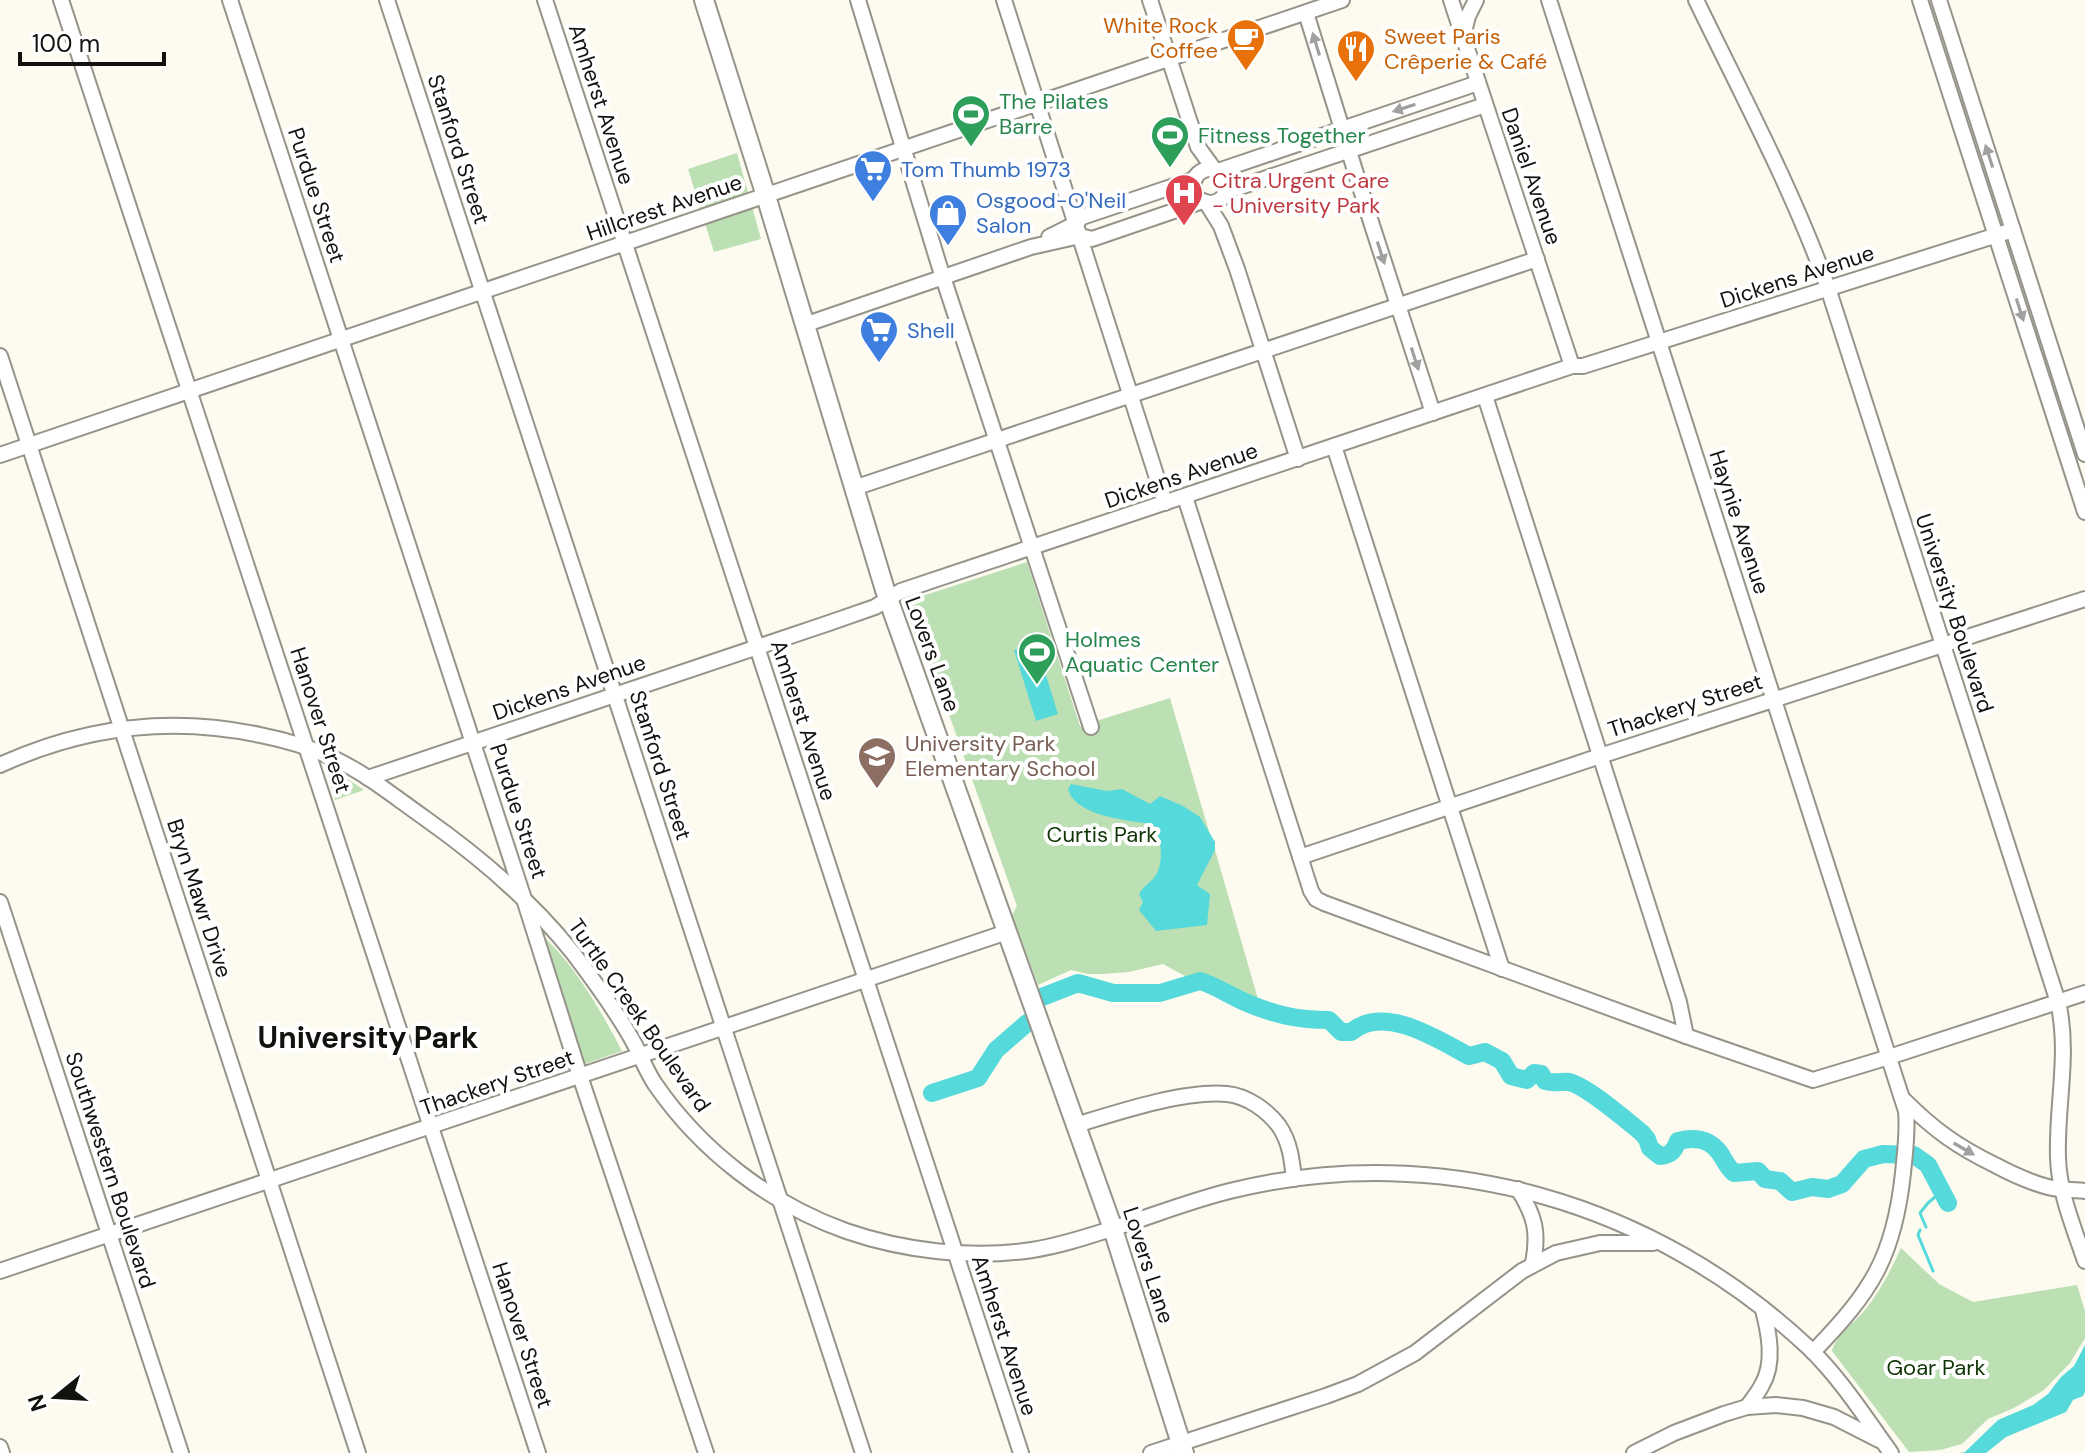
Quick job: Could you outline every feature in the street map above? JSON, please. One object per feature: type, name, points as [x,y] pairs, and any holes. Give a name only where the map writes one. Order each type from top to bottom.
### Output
[{"type":"main road","name":"Lovers Lane","points":[[704,0],[888,600],[1113,1229],[1182,1448]]},
{"type":"street","name":"Hanover Street","points":[[61,0],[538,1453]]},
{"type":"street","name":"Purdue Street","points":[[230,0],[706,1453]]},
{"type":"street","name":"Stanford Street","points":[[387,0],[863,1453]]},
{"type":"street","name":"Amherst Avenue","points":[[545,0],[1021,1453]]},
{"type":"street","points":[[858,0],[943,276],[1091,727]]},
{"type":"street","points":[[1004,0],[1165,503]]},
{"type":"street","points":[[1150,0],[1198,147],[1226,180],[1221,226]]},
{"type":"street","name":"Hillcrest Avenue","points":[[0,455],[1169,60],[1302,9],[1342,0]]},
{"type":"street","name":"Daniel Avenue","points":[[1451,0],[1572,366]]},
{"type":"street","points":[[1463,37],[1476,0]]},
{"type":"street","name":"Haynie Avenue","points":[[1549,0],[1904,1100]]},
{"type":"street","name":"University Boulevard","points":[[1696,0],[1783,177],[1828,288],[2058,1002],[2064,1047],[2058,1159],[2062,1189],[2085,1261]]},
{"type":"street","points":[[1920,0],[2085,512]]},
{"type":"street","points":[[1939,0],[2085,454]]},
{"type":"street","points":[[1302,9],[1433,413]]},
{"type":"street","points":[[1078,230],[1082,217],[1196,177],[1205,170],[1216,170],[1478,83]]},
{"type":"street","points":[[1078,230],[1092,239],[1204,201],[1215,202],[1224,194],[1485,105]]},
{"type":"street","points":[[1198,147],[1194,192],[1221,226],[1298,459]]},
{"type":"street","points":[[804,325],[1078,230]]},
{"type":"street","name":"Dickens Avenue","points":[[368,778],[875,607],[901,591],[1572,366],[1583,366],[1659,343],[2013,230]]},
{"type":"street","points":[[854,488],[1537,259]]},
{"type":"street","name":"Bryn Mawr Drive","points":[[0,356],[358,1453]]},
{"type":"street","points":[[1485,396],[1679,1002],[1686,1036]]},
{"type":"street","points":[[2052,408],[2085,398]]},
{"type":"street","points":[[1334,446],[1502,969]]},
{"type":"street","points":[[1185,497],[1316,899],[1406,935],[1813,1080],[2085,993]]},
{"type":"street","name":"Thackery Street","points":[[1300,857],[2085,599]]},
{"type":"street","name":"Turtle Creek Boulevard","points":[[0,765],[61,741],[122,729],[182,725],[252,733],[329,755],[368,778],[457,840],[524,899],[594,981],[635,1046],[651,1078],[697,1134],[744,1175],[780,1200],[815,1218],[872,1239],[955,1252],[1033,1250],[1113,1229],[1210,1196],[1294,1179],[1414,1173],[1518,1189],[1554,1198],[1614,1220],[1720,1277],[1813,1352],[1864,1413],[1887,1447]]},
{"type":"street","name":"Southwestern Boulevard","points":[[0,902],[181,1453]]},
{"type":"street","name":"Thackery Street","points":[[0,1271],[1007,932]]},
{"type":"street","points":[[1076,1125],[1166,1101],[1228,1094],[1260,1108],[1279,1126],[1291,1155],[1294,1179]]},
{"type":"street","points":[[1904,1100],[1959,1147],[2014,1175],[2036,1184],[2085,1191]]},
{"type":"street","points":[[1813,1352],[1845,1319],[1874,1277],[1887,1250],[1896,1223],[1903,1175],[1907,1132],[1904,1100]]},
{"type":"street","points":[[1518,1189],[1536,1226],[1533,1263]]},
{"type":"street","points":[[1151,1453],[1182,1448],[1326,1396],[1377,1374],[1415,1353],[1533,1263],[1556,1253],[1600,1243],[1661,1244]]},
{"type":"street","points":[[1747,1407],[1764,1383],[1770,1357],[1763,1309]]},
{"type":"street","points":[[1634,1453],[1674,1433],[1747,1407],[1776,1405],[1803,1408],[1834,1417],[1887,1447]]},
{"type":"street","points":[[0,1447],[2,1453]]},
{"type":"green space","points":[[737,153],[761,239],[714,252],[688,169]]},
{"type":"green space","name":"Curtis Park","points":[[1027,562],[1080,726],[1170,698],[1210,835],[1215,842],[1262,1013],[1204,990],[1163,964],[1103,974],[1071,970],[1038,985],[1012,915],[1017,906],[924,644],[918,645],[904,602]]},
{"type":"green space","points":[[326,769],[346,778],[364,790],[335,800]]},
{"type":"green space","points":[[540,933],[576,973],[622,1051],[582,1065]]},
{"type":"green space","name":"Goar Park","points":[[1901,1248],[1939,1284],[1973,1302],[2077,1285],[2085,1311],[2085,1338],[2070,1363],[2044,1390],[1988,1419],[1962,1444],[1940,1450],[1909,1452],[1832,1351],[1841,1334],[1876,1295]]},
{"type":"water","name":"Holmes Aquatic Center","points":[[1042,641],[1047,656],[1041,659],[1058,714],[1036,721],[1014,650]]},
{"type":"water","points":[[1071,784],[1107,791],[1122,789],[1150,804],[1160,796],[1200,817],[1215,842],[1215,850],[1197,885],[1210,894],[1207,925],[1156,931],[1139,910],[1143,902],[1139,894],[1157,873],[1161,861],[1156,827],[1091,811],[1073,798],[1068,789]]},
{"type":"water","points":[[2085,1345],[2085,1392],[2073,1400],[2066,1412],[2006,1437],[1986,1453],[1960,1453],[1965,1452],[1998,1420],[2033,1405],[2048,1394],[2074,1366]]},
{"type":"waterway","points":[[1042,997],[1078,983],[1113,993],[1160,993],[1200,981],[1268,1011],[1297,1018],[1329,1020],[1341,1032],[1351,1032],[1365,1024],[1395,1023],[1427,1034],[1469,1056],[1485,1052],[1502,1061],[1511,1076],[1527,1080],[1534,1073],[1541,1074],[1545,1081],[1577,1085],[1607,1104],[1642,1133],[1650,1148],[1660,1156],[1672,1152],[1678,1141],[1700,1140],[1715,1147],[1734,1173],[1758,1171],[1765,1179],[1780,1181],[1792,1192],[1812,1187],[1828,1189],[1842,1184],[1864,1159],[1883,1154],[1914,1155],[1928,1165],[1948,1203]]},
{"type":"waterway","points":[[932,1093],[978,1078],[996,1050],[1027,1023]]},
{"type":"waterway","points":[[1926,1227],[1920,1213],[1942,1191]]},
{"type":"waterway","points":[[1920,1230],[1918,1235],[1933,1271]]},
{"type":"place","name":"White Rock Coffee","points":[[1246,72]]},
{"type":"place","name":"Sweet Paris Crêperie & Café","points":[[1356,83]]},
{"type":"place","name":"The Pilates Barre","points":[[971,148]]},
{"type":"place","name":"Fitness Together","points":[[1170,169]]},
{"type":"place","name":"Tom Thumb 1973","points":[[873,203]]},
{"type":"place","name":"Citra Urgent Care - University Park","points":[[1184,227]]},
{"type":"place","name":"Osgood-O'Neil Salon","points":[[948,247]]},
{"type":"place","name":"Shell","points":[[879,364]]},
{"type":"place","name":"Holmes Aquatic Center","points":[[1037,686]]},
{"type":"place","name":"University Park Elementary School","points":[[877,790]]},
{"type":"district","name":"University Park","points":[[368,1038]]}]
